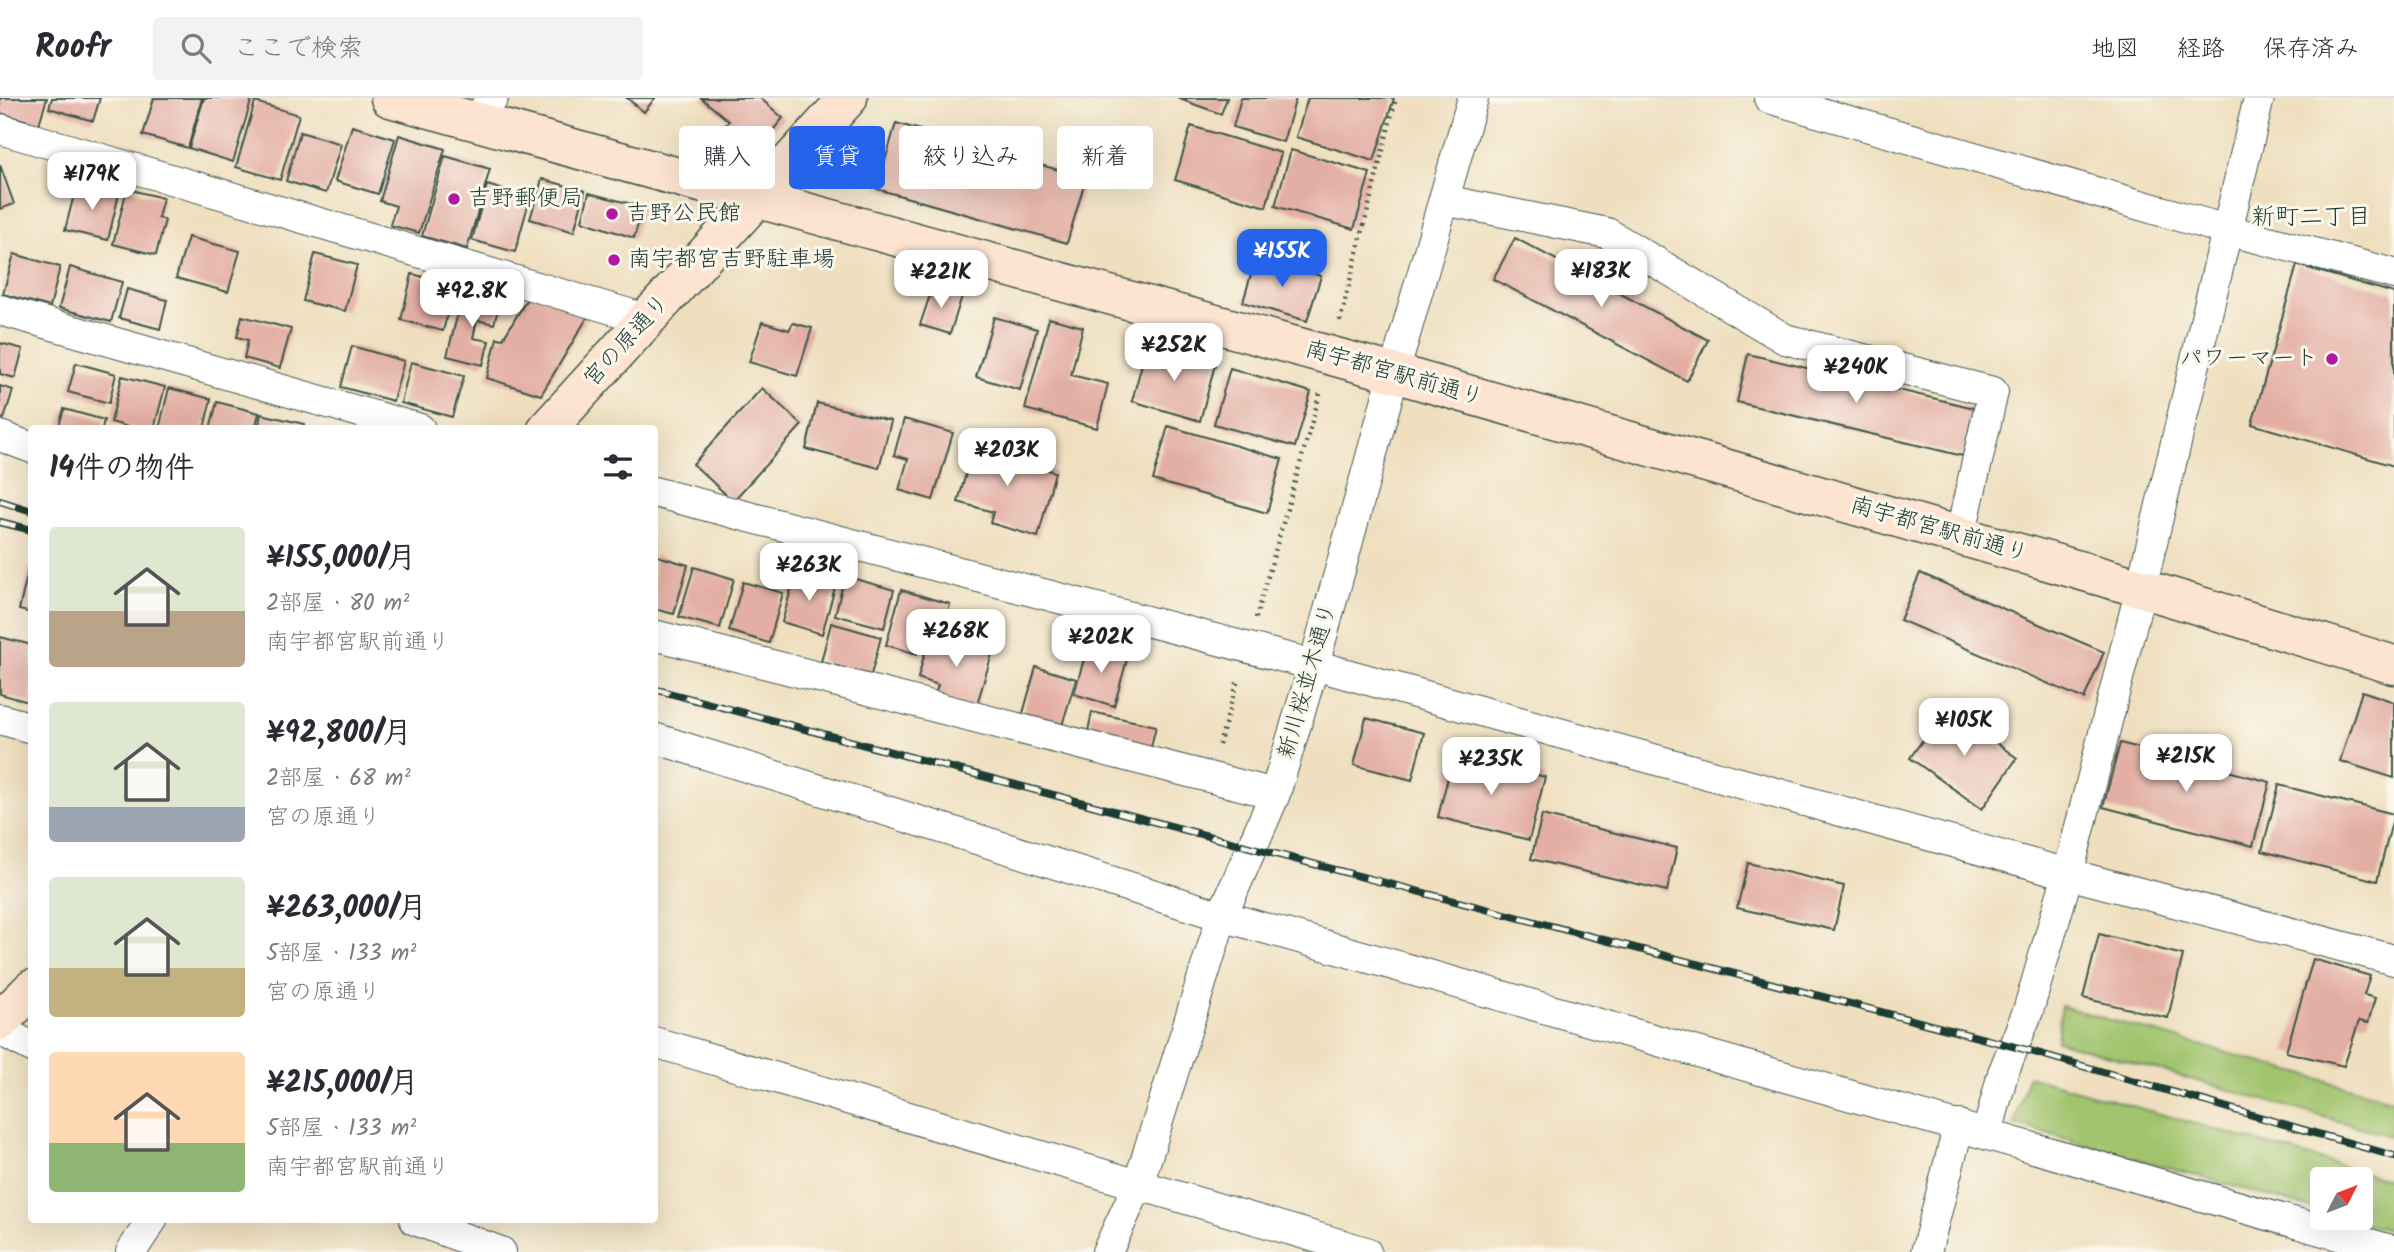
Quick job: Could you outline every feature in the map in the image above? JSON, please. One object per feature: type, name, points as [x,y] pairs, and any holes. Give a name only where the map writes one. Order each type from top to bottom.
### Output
[{"type":"street","name":"南宇都宮駅前通り","points":[[390,98],[484,110],[756,199],[1394,373],[2141,588],[2394,666]]},
{"type":"street","name":"宮の原通り","points":[[551,425],[848,98]]},
{"type":"street","name":"新川桜並木通り","points":[[1107,1252],[1138,1185],[1222,916],[1275,794],[1314,665],[1473,98]]},
{"type":"street","points":[[1769,98],[2227,230],[2394,274]]},
{"type":"street","points":[[1987,1134],[2003,1073],[2028,1011],[2068,874],[2141,588],[2259,98]]},
{"type":"street","points":[[0,129],[646,319]]},
{"type":"street","points":[[1444,200],[1607,233],[1785,338],[1993,392],[1960,536]]},
{"type":"street","points":[[0,310],[406,425]]},
{"type":"street","points":[[0,436],[28,446]]},
{"type":"street","points":[[658,493],[1314,665],[2068,874],[2394,960]]},
{"type":"street","points":[[658,636],[1275,794]]},
{"type":"street","points":[[0,719],[28,727]]},
{"type":"street","points":[[658,739],[1222,916],[2394,1251]]},
{"type":"street","points":[[0,1021],[28,993]]},
{"type":"street","points":[[0,1030],[28,1045]]},
{"type":"street","points":[[658,1043],[1366,1252]]},
{"type":"street","points":[[1926,1252],[1959,1125]]},
{"type":"street","points":[[131,1252],[150,1223]]},
{"type":"street","points":[[422,1223],[490,1250]]},
{"type":"path","points":[[1209,778],[1331,356],[1396,98]]},
{"type":"green space","points":[[2061,1006],[2394,1100],[2394,1137],[2057,1041]]},
{"type":"green space","points":[[2028,1076],[2345,1167],[2310,1167],[2310,1208],[2014,1124]]},
{"type":"green space","points":[[2373,1175],[2394,1181],[2394,1232],[2373,1226]]},
{"type":"building","points":[[0,98],[47,98],[39,124],[0,113]]},
{"type":"building","points":[[52,98],[100,98],[93,121],[49,108]]},
{"type":"building","points":[[154,98],[202,98],[188,148],[143,135]]},
{"type":"building","points":[[204,98],[252,98],[233,162],[189,148]]},
{"type":"building","points":[[627,98],[655,98],[644,112]]},
{"type":"building","points":[[701,98],[760,98],[783,118],[775,128],[725,126],[729,121]]},
{"type":"building","points":[[1177,98],[1227,98],[1221,114]]},
{"type":"building","points":[[1241,98],[1296,98],[1283,142],[1233,127]]},
{"type":"building","points":[[1308,98],[1394,98],[1374,161],[1296,137]]},
{"type":"building","points":[[255,102],[299,115],[280,180],[236,167]]},
{"type":"building","points":[[896,123],[906,126],[899,126],[899,189],[1043,189],[1043,166],[1057,170],[1057,189],[1083,189],[1067,243],[877,189],[885,189],[885,161]]},
{"type":"building","points":[[352,126],[395,139],[378,194],[335,181]]},
{"type":"building","points":[[1191,126],[1281,153],[1266,207],[1175,180]]},
{"type":"building","points":[[300,132],[341,144],[326,193],[286,181]]},
{"type":"building","points":[[399,135],[445,149],[419,233],[390,225],[396,206],[380,201]]},
{"type":"building","points":[[1291,150],[1370,173],[1354,229],[1275,206]]},
{"type":"building","points":[[445,156],[490,169],[467,249],[422,236]]},
{"type":"building","points":[[0,165],[14,204],[0,209]]},
{"type":"building","points":[[542,179],[585,191],[574,232],[530,219]]},
{"type":"building","points":[[77,183],[119,194],[108,240],[65,230]]},
{"type":"building","points":[[487,185],[530,198],[515,252],[472,240]]},
{"type":"building","points":[[127,189],[163,198],[158,218],[165,220],[156,255],[113,244]]},
{"type":"building","name":"吉野公民館","points":[[589,193],[643,207],[634,238],[582,221]]},
{"type":"building","points":[[188,237],[240,251],[228,292],[176,278]]},
{"type":"building","points":[[1515,238],[1708,340],[1687,381],[1493,279]]},
{"type":"building","points":[[14,254],[60,267],[50,307],[3,294]]},
{"type":"building","points":[[315,254],[357,265],[345,311],[303,301]]},
{"type":"building","points":[[1256,257],[1321,276],[1307,321],[1243,302]]},
{"type":"building","name":"パワーマート","points":[[2297,265],[2394,293],[2394,466],[2252,424]]},
{"type":"building","points":[[70,267],[122,282],[111,322],[59,308]]},
{"type":"building","points":[[412,274],[455,285],[443,331],[401,320]]},
{"type":"building","points":[[933,286],[962,296],[950,334],[920,325]]},
{"type":"building","points":[[127,289],[167,300],[160,329],[119,318]]},
{"type":"building","points":[[463,293],[500,302],[494,324],[477,320],[473,338],[489,341],[483,365],[447,356]]},
{"type":"building","points":[[530,294],[590,313],[541,395],[487,378],[497,338],[503,339]]},
{"type":"building","points":[[242,316],[291,329],[280,368],[244,358],[248,340],[237,337]]},
{"type":"building","points":[[994,317],[1037,329],[1020,390],[976,377]]},
{"type":"building","points":[[1049,318],[1083,327],[1071,375],[1108,384],[1097,428],[1025,409]]},
{"type":"building","points":[[762,322],[789,330],[793,323],[812,328],[797,376],[749,362]]},
{"type":"building","points":[[0,343],[23,349],[15,378],[0,374]]},
{"type":"building","points":[[1147,345],[1215,365],[1200,421],[1132,401]]},
{"type":"building","points":[[352,346],[404,361],[393,401],[341,387]]},
{"type":"building","points":[[1748,354],[1974,408],[1963,456],[1737,402]]},
{"type":"building","points":[[411,362],[464,376],[452,417],[401,403]]},
{"type":"building","points":[[76,363],[116,374],[109,403],[68,392]]},
{"type":"building","points":[[1230,368],[1311,392],[1295,447],[1214,424]]},
{"type":"building","points":[[122,376],[165,387],[155,425],[121,425],[111,422]]},
{"type":"building","points":[[0,386],[13,390],[4,419],[0,418]]},
{"type":"building","points":[[169,388],[211,399],[205,425],[160,425]]},
{"type":"building","points":[[762,388],[802,425],[733,501],[693,464]]},
{"type":"building","points":[[217,402],[259,413],[256,425],[211,425]]},
{"type":"building","points":[[817,403],[891,421],[879,468],[806,449]]},
{"type":"building","points":[[64,409],[104,420],[103,425],[59,425]]},
{"type":"building","points":[[261,414],[304,424],[304,425],[259,425]]},
{"type":"building","points":[[904,419],[953,433],[933,500],[899,490],[908,459],[894,455]]},
{"type":"building","points":[[1168,426],[1282,459],[1267,513],[1153,480]]},
{"type":"building","points":[[975,441],[1027,456],[1025,464],[1055,472],[1038,537],[990,523],[993,512],[958,502]]},
{"type":"building","points":[[658,556],[688,565],[674,614],[658,610]]},
{"type":"building","points":[[694,567],[734,579],[720,628],[679,617]]},
{"type":"building","points":[[28,571],[28,612],[19,610]]},
{"type":"building","points":[[796,572],[836,584],[822,634],[782,622]]},
{"type":"building","points":[[1920,573],[2104,652],[2084,699],[1900,620]]},
{"type":"building","points":[[845,576],[894,590],[884,628],[835,615]]},
{"type":"building","points":[[743,582],[783,593],[769,643],[729,631]]},
{"type":"building","points":[[901,590],[950,604],[943,630],[925,624],[917,654],[886,645]]},
{"type":"building","points":[[831,623],[881,637],[871,675],[821,662]]},
{"type":"building","points":[[931,630],[994,647],[975,711],[934,698],[938,685],[918,678]]},
{"type":"building","points":[[0,637],[28,644],[28,702],[0,694]]},
{"type":"building","points":[[1088,645],[1128,656],[1114,706],[1074,694]]},
{"type":"building","points":[[1036,667],[1076,679],[1061,729],[1022,717]]},
{"type":"building","points":[[2362,691],[2394,702],[2394,778],[2340,761]]},
{"type":"building","points":[[1946,707],[2017,758],[1982,809],[1910,758]]},
{"type":"building","points":[[1092,712],[1156,726],[1150,751],[1087,736]]},
{"type":"building","points":[[1366,718],[1424,733],[1412,780],[1354,765]]},
{"type":"building","points":[[2120,743],[2270,782],[2253,846],[2103,807]]},
{"type":"building","points":[[1454,753],[1545,777],[1529,840],[1438,817]]},
{"type":"building","points":[[2279,785],[2394,814],[2377,881],[2262,851]]},
{"type":"building","points":[[1542,815],[1677,848],[1667,891],[1531,859]]},
{"type":"building","points":[[1748,863],[1844,886],[1834,930],[1737,908]]},
{"type":"building","points":[[2099,934],[2183,955],[2168,1018],[2083,998]]},
{"type":"building","points":[[2313,959],[2370,976],[2364,995],[2375,998],[2368,1023],[2359,1021],[2344,1066],[2286,1052]]},
{"type":"railway","points":[[0,501],[28,510]]},
{"type":"railway","points":[[0,522],[28,529]]},
{"type":"railway","points":[[658,690],[2027,1050],[2394,1156]]},
{"type":"place","name":"吉野郵便局","points":[[454,199]]},
{"type":"place","name":"吉野公民館","points":[[612,214]]},
{"type":"place","name":"南宇都宮吉野駐車場","points":[[614,260]]},
{"type":"place","name":"パワーマート","points":[[2332,359]]},
{"type":"district","name":"新町二丁目","points":[[2311,217]]}]
